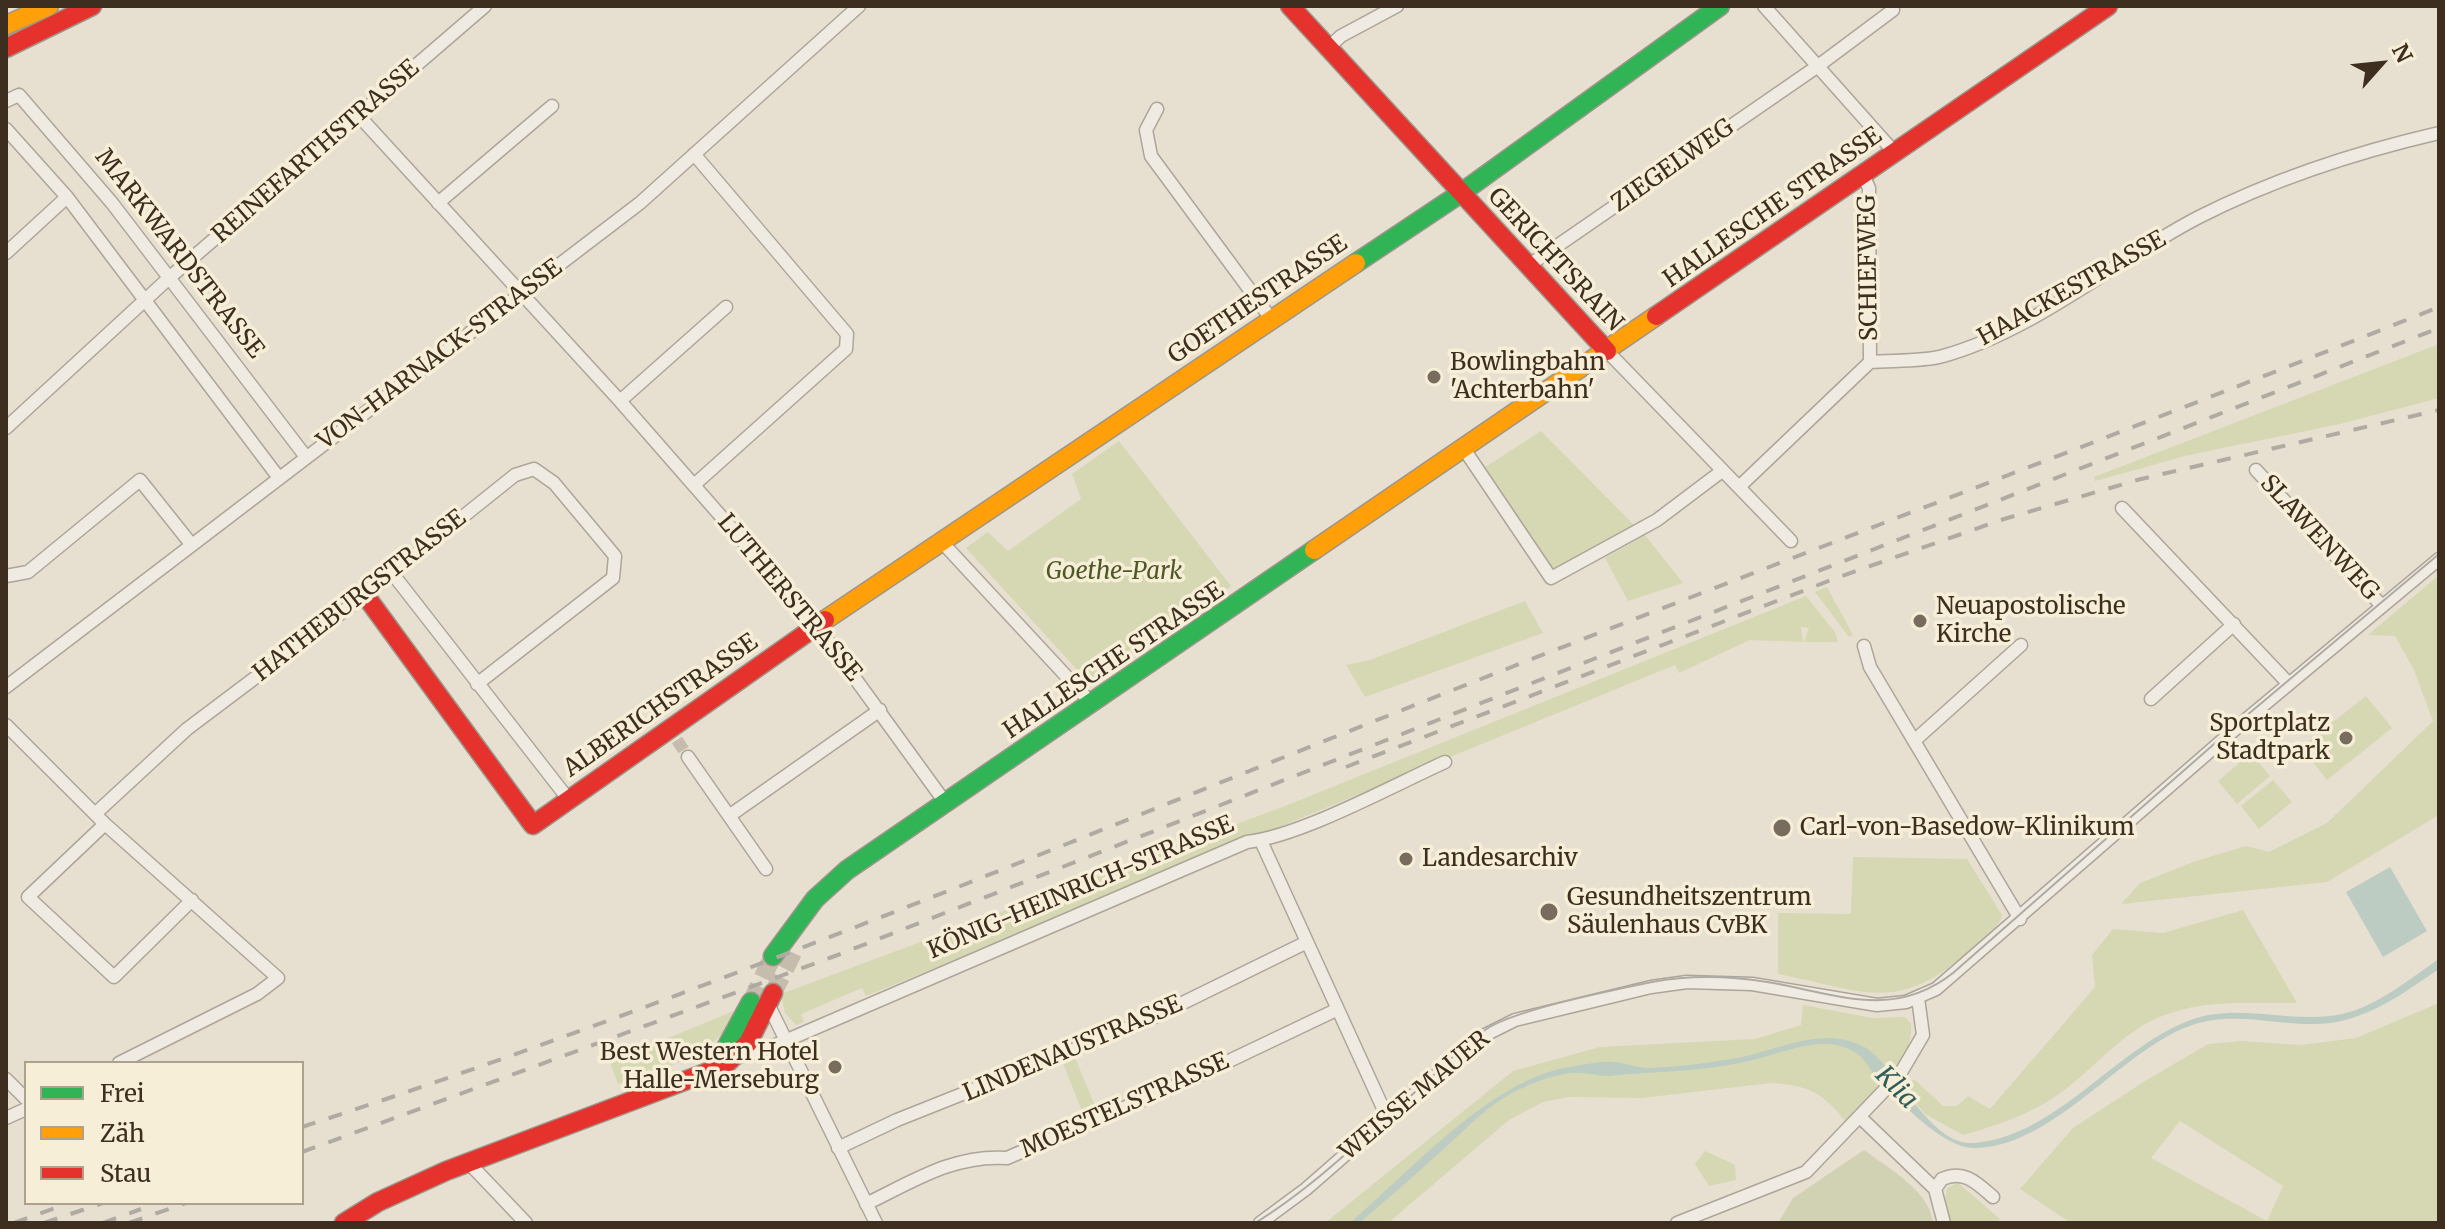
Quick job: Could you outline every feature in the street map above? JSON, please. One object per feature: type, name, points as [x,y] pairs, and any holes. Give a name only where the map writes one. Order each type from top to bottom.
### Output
[{"type":"main road","points":[[6,25],[49,6]]},
{"type":"main road","points":[[6,48],[92,6]]},
{"type":"main road","name":"GERICHTSRAIN","points":[[1290,6],[1607,351]]},
{"type":"main road","name":"GOETHESTRASSE","points":[[817,626],[940,540],[1461,193],[1720,6]]},
{"type":"main road","name":"HALLESCHE STRASSE","points":[[773,956],[783,938],[834,880],[2108,6]]},
{"type":"main road","name":"ALBERICHSTRASSE","points":[[365,595],[533,825],[673,734],[817,626]]},
{"type":"main road","points":[[796,947],[800,921]]},
{"type":"main road","points":[[736,1058],[756,1032],[764,1000]]},
{"type":"main road","points":[[710,1070],[764,1000]]},
{"type":"main road","name":"KÖNIG-HEINRICH-STRASSE","points":[[344,1223],[402,1190],[468,1162],[736,1058]]},
{"type":"street","name":"REINEFARTHSTRASSE","points":[[6,428],[169,278],[485,6]]},
{"type":"street","name":"VON-HARNACK-STRASSE","points":[[6,687],[640,203],[859,6]]},
{"type":"street","points":[[1328,48],[1341,36],[1397,6]]},
{"type":"street","points":[[1764,6],[1895,153]]},
{"type":"street","points":[[1818,66],[1893,10]]},
{"type":"street","name":"ZIEGELWEG","points":[[1528,266],[1818,66]]},
{"type":"street","name":"MARKWARDSTRASSE","points":[[6,101],[19,95],[112,203],[306,457]]},
{"type":"street","points":[[438,203],[552,106]]},
{"type":"street","points":[[1157,109],[1146,130],[1151,156],[1272,320]]},
{"type":"street","name":"LUTHERSTRASSE","points":[[359,116],[620,401],[817,626],[947,805]]},
{"type":"street","points":[[6,129],[67,197],[279,478]]},
{"type":"street","name":"HAACKESTRASSE","points":[[1870,362],[1941,357],[1999,335],[2199,217],[2300,173],[2388,145],[2439,133]]},
{"type":"street","points":[[694,154],[847,334],[846,349],[694,485]]},
{"type":"street","name":"SCHIEFWEG","points":[[1863,175],[1869,188],[1870,362]]},
{"type":"street","points":[[6,253],[67,197]]},
{"type":"street","points":[[620,401],[726,307]]},
{"type":"street","name":"GERICHTSRAIN","points":[[1607,351],[1791,541]]},
{"type":"street","points":[[1739,487],[1870,362]]},
{"type":"street","points":[[1464,449],[1551,578],[1657,520],[1722,471]]},
{"type":"street","name":"HATHEBURGSTRASSE","points":[[192,900],[114,977],[28,897],[187,729],[525,470],[546,474],[617,561],[613,578],[477,684]]},
{"type":"street","name":"SLAWENWEG","points":[[2256,470],[2382,606]]},
{"type":"street","points":[[6,576],[28,572],[140,480],[191,544]]},
{"type":"street","points":[[2122,508],[2289,684]]},
{"type":"street","points":[[940,540],[1093,705]]},
{"type":"street","points":[[1677,1223],[1806,1172],[1900,1074],[1923,1035],[1918,998],[1945,983],[2289,684],[2439,559]]},
{"type":"street","points":[[392,573],[569,800]]},
{"type":"street","points":[[2151,699],[2234,624]]},
{"type":"street","points":[[1914,741],[2021,645]]},
{"type":"street","points":[[1864,646],[1870,667],[2020,919]]},
{"type":"street","points":[[729,816],[880,710]]},
{"type":"street","points":[[6,725],[100,818],[278,978],[257,994],[123,1061]]},
{"type":"street","points":[[688,757],[766,869]]},
{"type":"street","name":"KÖNIG-HEINRICH-STRASSE","points":[[736,1058],[785,1040],[1247,842],[1261,841],[1332,813],[1445,762]]},
{"type":"street","points":[[1261,841],[1388,1119]]},
{"type":"street","name":"LINDENAUSTRASSE","points":[[838,1148],[897,1120],[1148,1020],[1305,943]]},
{"type":"street","name":"WEISSE MAUER","points":[[1260,1223],[1388,1119],[1479,1038],[1502,1025],[1651,987],[1687,982],[1738,983],[1877,1005],[1918,998]]},
{"type":"street","points":[[764,1000],[876,1223]]},
{"type":"street","name":"MOESTELSTRASSE","points":[[866,1204],[945,1165],[983,1157],[1007,1158],[1189,1080],[1336,1010]]},
{"type":"street","points":[[6,1079],[24,1097]]},
{"type":"street","points":[[1861,1118],[1935,1189],[1944,1223]]},
{"type":"street","points":[[468,1162],[526,1223]]},
{"type":"street","points":[[1935,1189],[1942,1179],[1961,1175],[1971,1178],[1993,1197]]},
{"type":"green space","points":[[2439,344],[2439,398],[2340,424],[2189,455],[2095,481],[2094,477]]},
{"type":"green space","points":[[1541,431],[1639,530],[1551,578],[1479,471]]},
{"type":"green space","name":"Goethe-Park","points":[[1119,441],[1231,586],[1090,684],[966,548],[988,532],[1008,551],[1081,499],[1072,474]]},
{"type":"green space","points":[[1645,535],[1683,583],[1628,601],[1605,558]]},
{"type":"green space","points":[[2439,575],[2439,815],[2327,882],[2121,904],[2140,883],[2246,846],[2269,852],[2327,823],[2433,721],[2414,670],[2395,636],[2368,635]]},
{"type":"green space","points":[[1827,587],[1853,635],[1849,637],[1815,592]]},
{"type":"green space","points":[[1806,596],[1835,632],[1838,642],[1804,642],[1809,628],[1801,627],[1803,642],[1750,640],[1679,673],[1675,665],[866,996],[862,988],[801,1014],[804,1022],[796,1025],[785,1013],[781,994],[1285,806]]},
{"type":"green space","points":[[1525,601],[1543,633],[1365,697],[1346,665],[1370,660]]},
{"type":"green space","name":"Sportplatz Stadtpark","points":[[2366,696],[2392,728],[2327,780],[2301,747]]},
{"type":"green space","points":[[2251,753],[2270,776],[2237,804],[2218,781]]},
{"type":"green space","points":[[2273,780],[2292,802],[2259,829],[2241,806]]},
{"type":"green space","points":[[1853,857],[1967,859],[2002,915],[2000,921],[1983,940],[1940,974],[1896,991],[1875,993],[1854,990],[1778,974],[1778,913],[1851,914]]},
{"type":"green space","points":[[2243,910],[2297,1003],[2208,1005],[2157,1018],[2118,1043],[2071,1085],[2037,1108],[1963,1135],[1925,1114],[1904,1090],[1914,1079],[1943,1106],[1957,1106],[1968,1096],[1990,1109],[2095,987],[2092,955],[2113,929],[2163,933]]},
{"type":"green space","points":[[2439,1003],[2439,1223],[2071,1223],[2020,1189],[2073,1128],[2208,1044],[2241,1041],[2301,1045],[2356,1038]],"holes":[[[2180,1121],[2283,1186],[2267,1221],[2151,1158]]]},
{"type":"green space","points":[[1803,1005],[1873,1018],[1905,1017],[1911,1024],[1906,1052],[1899,1065],[1848,1125],[1816,1093],[1785,1084],[1642,1098],[1569,1097],[1543,1102],[1509,1120],[1388,1223],[1325,1223],[1513,1071],[1600,1047],[1755,1039],[1801,1025]]},
{"type":"green space","points":[[741,1008],[719,1037],[688,1058],[618,1084],[610,1062]]},
{"type":"green space","points":[[1073,1053],[1100,1118],[1087,1124],[1061,1058]]},
{"type":"green space","points":[[1864,1150],[1916,1191],[1925,1201],[1933,1223],[1778,1223],[1793,1198]]},
{"type":"green space","points":[[1705,1151],[1735,1165],[1736,1180],[1709,1186],[1695,1164]]},
{"type":"green space","points":[[1958,1183],[2000,1219],[1997,1223],[1952,1223],[1945,1202],[1947,1188]]},
{"type":"water","points":[[2390,867],[2427,931],[2383,957],[2346,892]]},
{"type":"water","name":"Klia","points":[[2439,959],[2439,969],[2382,1006],[2351,1018],[2317,1024],[2217,1020],[2184,1028],[2133,1059],[2055,1119],[2000,1145],[1972,1148],[1948,1140],[1922,1122],[1879,1081],[1860,1056],[1851,1050],[1827,1044],[1803,1046],[1701,1069],[1609,1076],[1571,1073],[1554,1076],[1496,1103],[1359,1223],[1350,1223],[1425,1154],[1482,1108],[1511,1089],[1541,1075],[1570,1067],[1609,1062],[1645,1068],[1683,1066],[1752,1055],[1800,1041],[1832,1038],[1848,1041],[1876,1056],[1942,1132],[1957,1140],[1973,1143],[2002,1138],[2030,1126],[2057,1110],[2161,1034],[2188,1021],[2226,1013],[2303,1017],[2342,1014],[2381,998]]},
{"type":"tunnel","points":[[677,740],[688,757]]},
{"type":"tunnel","points":[[773,993],[796,947]]},
{"type":"tunnel","points":[[751,1002],[773,956]]},
{"type":"tram line","points":[[1255,1223],[1321,1175],[1479,1034],[1521,1014],[1591,995],[1680,978],[1753,980],[1863,1000],[1908,996],[1930,988],[1953,973],[2246,716],[2439,554]]},
{"type":"railway","points":[[304,1126],[585,1029],[864,924],[1547,653],[2439,307]]},
{"type":"railway","points":[[304,1151],[835,956],[2439,328]]},
{"type":"railway","points":[[1346,767],[1839,577],[2004,519],[2141,479],[2439,410]]},
{"type":"railway","points":[[44,1223],[97,1205]]},
{"type":"railway","points":[[129,1223],[180,1205]]},
{"type":"railway","points":[[14,1223],[55,1208]]},
{"type":"railway","points":[[103,1223],[141,1209]]},
{"type":"traffic: fast","points":[[1356,263],[1461,193],[1720,6]]},
{"type":"traffic: fast","points":[[773,956],[815,899],[847,870],[1314,550]]},
{"type":"traffic: fast","points":[[720,1059],[751,1002]]},
{"type":"traffic: slow","points":[[6,25],[49,6]]},
{"type":"traffic: slow","points":[[825,620],[1356,263]]},
{"type":"traffic: slow","points":[[1314,550],[1656,316]]},
{"type":"traffic: jam","points":[[6,48],[92,6]]},
{"type":"traffic: jam","points":[[1290,6],[1607,351]]},
{"type":"traffic: jam","points":[[1656,316],[2108,6]]},
{"type":"traffic: jam","points":[[365,595],[533,825],[825,620]]},
{"type":"traffic: jam","points":[[344,1223],[378,1202],[446,1171],[724,1066],[748,1043],[773,993]]},
{"type":"place","name":"Bowlingbahn 'Achterbahn'","points":[[1434,377]]},
{"type":"place","name":"Neuapostolische Kirche","points":[[1920,621]]},
{"type":"place","name":"Sportplatz Stadtpark","points":[[2346,738]]},
{"type":"place","name":"Carl-von-Basedow-Klinikum","points":[[1782,828]]},
{"type":"place","name":"Landesarchiv","points":[[1406,859]]},
{"type":"place","name":"Gesundheitszentrum Säulenhaus CvBK","points":[[1549,912]]},
{"type":"place","name":"Best Western Hotel Halle-Merseburg","points":[[835,1067]]}]
